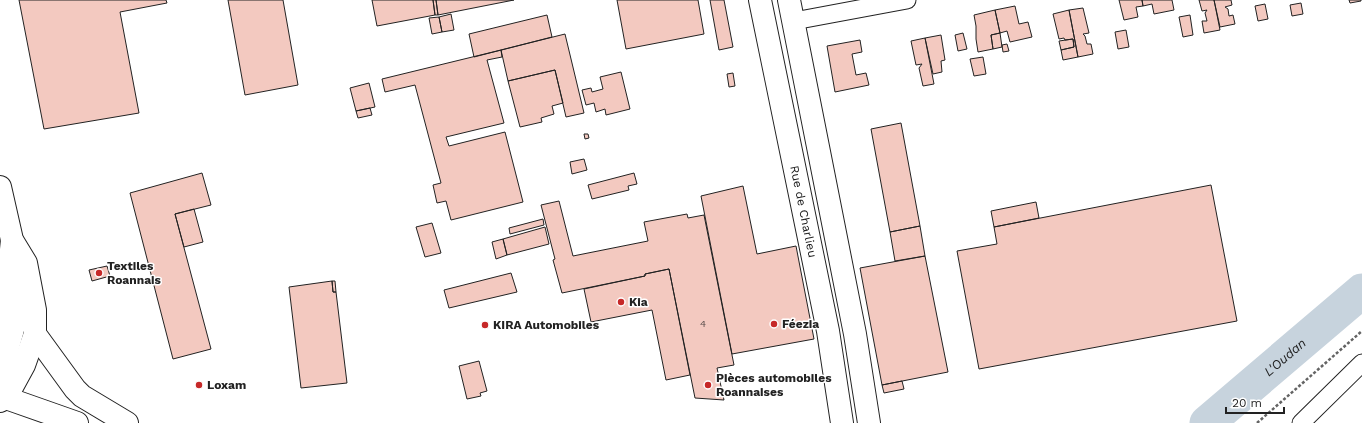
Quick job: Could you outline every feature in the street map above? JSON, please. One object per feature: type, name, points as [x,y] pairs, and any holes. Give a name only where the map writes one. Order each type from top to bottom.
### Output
[{"type":"main road","name":"Rue de Charlieu","points":[[760,0],[828,332],[842,423]]},
{"type":"main road","points":[[789,0],[855,334],[869,423]]},
{"type":"main road","points":[[0,187],[12,240],[18,312],[2,371],[3,400]]},
{"type":"main road","points":[[0,328],[5,307],[12,240]]},
{"type":"main road","points":[[3,400],[24,366],[35,334],[35,310],[26,263],[12,240]]},
{"type":"main road","points":[[35,334],[75,389],[82,396],[127,423]]},
{"type":"main road","points":[[3,400],[77,423]]},
{"type":"street","points":[[794,21],[907,0]]},
{"type":"street","points":[[1301,423],[1362,363]]},
{"type":"path","points":[[1257,423],[1362,331]]},
{"type":"building","points":[[19,0],[166,0],[167,3],[120,12],[139,113],[44,129]]},
{"type":"building","points":[[228,0],[283,0],[298,85],[245,95]]},
{"type":"building","points":[[372,0],[433,0],[435,15],[377,26]]},
{"type":"building","points":[[433,0],[436,0],[438,15],[435,15]]},
{"type":"building","points":[[436,0],[514,0],[438,15]]},
{"type":"building","points":[[617,0],[698,0],[704,34],[626,49]]},
{"type":"building","points":[[710,0],[724,0],[733,47],[719,50]]},
{"type":"building","points":[[1119,0],[1142,0],[1143,6],[1136,7],[1138,17],[1124,20]]},
{"type":"building","points":[[1142,0],[1172,0],[1174,10],[1154,14],[1152,4],[1143,6]]},
{"type":"building","points":[[1199,0],[1214,0],[1220,30],[1204,33],[1202,21],[1207,21],[1205,13],[1207,10],[1202,11]]},
{"type":"building","points":[[1214,0],[1231,0],[1232,5],[1225,7],[1228,9],[1229,16],[1233,15],[1235,24],[1220,27]]},
{"type":"building","points":[[1349,0],[1361,0],[1361,1],[1350,3]]},
{"type":"building","points":[[1301,3],[1303,14],[1292,16],[1290,5]]},
{"type":"building","points":[[1265,4],[1268,19],[1258,21],[1255,6]]},
{"type":"building","points":[[1015,6],[1019,24],[1028,22],[1032,37],[1010,42],[1007,31],[1000,33],[995,10]]},
{"type":"building","points":[[1083,8],[1089,33],[1083,34],[1087,44],[1091,44],[1093,54],[1078,57],[1069,10]]},
{"type":"building","points":[[995,10],[1000,33],[991,35],[993,49],[978,52],[974,15]]},
{"type":"building","points":[[1069,10],[1078,57],[1063,60],[1061,50],[1074,47],[1073,39],[1059,39],[1053,14]]},
{"type":"building","points":[[451,14],[454,30],[442,32],[439,17]]},
{"type":"building","points":[[547,15],[552,37],[474,57],[469,34]]},
{"type":"building","points":[[1190,15],[1193,35],[1183,37],[1179,17]]},
{"type":"building","points":[[439,17],[442,32],[432,34],[429,18]]},
{"type":"building","points":[[1126,30],[1129,47],[1118,49],[1115,32]]},
{"type":"building","points":[[963,33],[967,49],[958,51],[955,35]]},
{"type":"building","points":[[1000,33],[1002,47],[993,49],[991,35]]},
{"type":"building","points":[[565,34],[584,113],[566,117],[555,70],[508,81],[501,50]]},
{"type":"building","points":[[941,35],[945,60],[941,61],[942,72],[933,74],[925,38]]},
{"type":"building","points":[[925,38],[934,84],[923,86],[919,68],[922,64],[916,65],[911,41]]},
{"type":"building","points":[[1073,39],[1074,47],[1061,50],[1059,41]]},
{"type":"building","points":[[860,40],[862,52],[852,54],[856,75],[866,73],[869,85],[835,92],[827,46]]},
{"type":"building","points":[[1007,44],[1009,51],[1003,52],[1002,45]]},
{"type":"building","points":[[501,50],[502,57],[487,60],[504,123],[446,137],[449,146],[505,132],[523,202],[451,220],[446,201],[437,203],[433,185],[441,183],[415,85],[385,92],[382,79]]},
{"type":"building","points":[[983,57],[986,74],[974,76],[970,59]]},
{"type":"building","points":[[555,70],[563,103],[552,106],[554,114],[541,118],[542,122],[520,127],[508,81]]},
{"type":"building","points":[[621,72],[630,109],[606,115],[605,109],[596,112],[594,103],[586,105],[582,90],[591,88],[592,92],[603,89],[600,77]]},
{"type":"building","points":[[733,73],[735,86],[729,87],[727,74]]},
{"type":"building","points":[[369,83],[375,107],[356,111],[350,88]]},
{"type":"building","points":[[370,108],[372,115],[358,118],[356,111]]},
{"type":"building","points":[[901,123],[920,226],[890,232],[871,129]]},
{"type":"building","points":[[584,134],[588,134],[589,138],[585,139]]},
{"type":"building","points":[[584,159],[587,170],[572,174],[570,162]]},
{"type":"building","points":[[202,173],[211,205],[175,214],[211,349],[173,359],[130,193]]},
{"type":"building","points":[[634,173],[637,184],[628,186],[629,190],[592,199],[588,185]]},
{"type":"building","points":[[1211,185],[1237,321],[979,369],[957,251],[997,244],[994,227]]},
{"type":"building","points":[[743,186],[757,254],[796,246],[814,339],[732,354],[701,196]]},
{"type":"building","points":[[559,201],[573,256],[648,241],[644,222],[687,214],[688,218],[704,215],[734,365],[717,368],[724,400],[695,398],[669,269],[645,274],[645,276],[562,293],[541,205]]},
{"type":"building","points":[[1036,202],[1039,218],[994,227],[991,211]]},
{"type":"building","points":[[194,209],[203,242],[184,247],[175,214]]},
{"type":"building","points":[[543,219],[544,225],[510,234],[509,228]]},
{"type":"building","points":[[432,223],[441,253],[425,257],[416,227]]},
{"type":"building","points":[[920,226],[925,256],[895,261],[890,232]]},
{"type":"building","points":[[545,227],[549,244],[507,255],[503,239]]},
{"type":"building","points":[[503,239],[507,255],[496,259],[492,242]]},
{"type":"building","points":[[925,256],[948,372],[882,385],[860,268]]},
{"type":"building","name":"Textiles Roannais","points":[[107,266],[110,276],[92,281],[89,270]]},
{"type":"building","points":[[669,269],[690,375],[666,380],[652,310],[591,322],[584,289],[645,276],[645,274]]},
{"type":"building","points":[[511,273],[517,292],[449,308],[444,290]]},
{"type":"building","points":[[332,281],[333,292],[336,292],[347,383],[301,388],[289,287]]},
{"type":"building","points":[[332,281],[335,281],[336,292],[333,292]]},
{"type":"building","points":[[479,361],[487,391],[480,393],[481,396],[467,399],[459,366]]},
{"type":"building","points":[[902,381],[904,389],[884,393],[882,385]]},
{"type":"waterway","name":"L'Oudan","points":[[1207,423],[1362,291]]},
{"type":"place","name":"Textiles Roannais","points":[[99,273]]},
{"type":"place","name":"Kia","points":[[621,302]]},
{"type":"place","name":"Féezia","points":[[774,324]]},
{"type":"place","name":"KIRA Automobiles","points":[[485,325]]},
{"type":"place","name":"Loxam","points":[[199,385]]},
{"type":"place","name":"Pièces automobiles Roannaises","points":[[708,385]]}]
